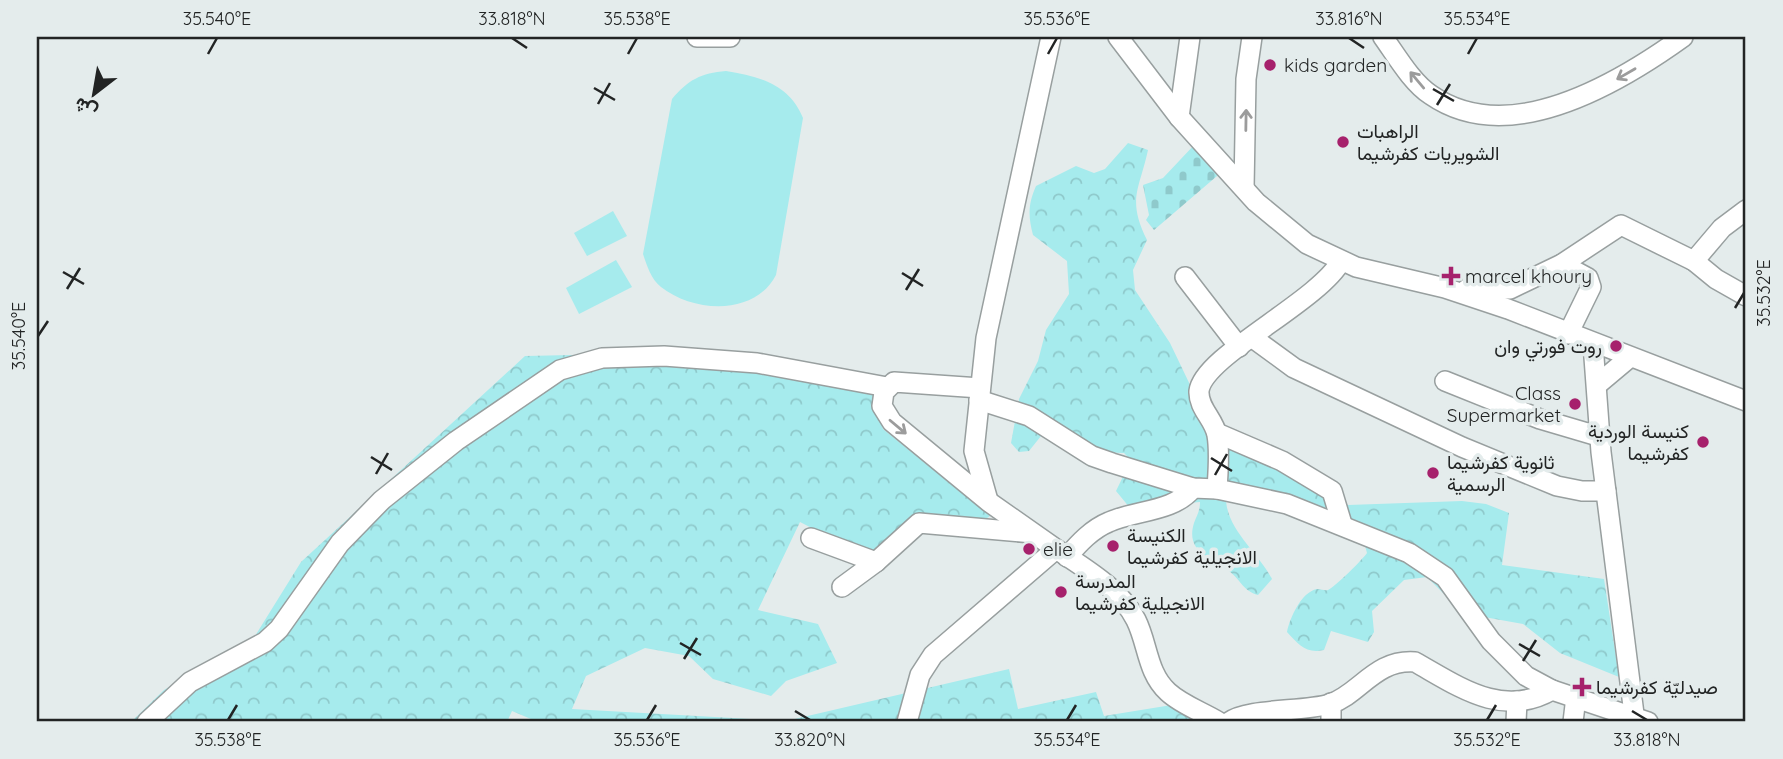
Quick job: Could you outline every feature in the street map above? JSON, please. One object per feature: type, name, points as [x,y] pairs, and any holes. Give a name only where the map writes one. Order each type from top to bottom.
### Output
[{"type":"street","points":[[697,37],[730,37]]},
{"type":"street","points":[[989,502],[975,458],[986,338],[1051,37]]},
{"type":"street","points":[[1118,37],[1179,117],[1284,228],[1341,261],[1445,288],[1746,401]]},
{"type":"street","points":[[1179,117],[1190,37]]},
{"type":"street","points":[[1244,188],[1246,79],[1252,37]]},
{"type":"street","points":[[1383,37],[1429,95],[1452,106],[1508,115],[1562,106],[1597,91],[1651,60],[1684,37]]},
{"type":"street","points":[[1694,261],[1722,228],[1746,210]]},
{"type":"street","points":[[1445,288],[1510,289],[1562,264],[1621,225],[1694,261],[1716,279],[1746,296]]},
{"type":"street","points":[[1217,489],[1217,433],[1199,400],[1200,385],[1210,370],[1315,289],[1335,271],[1341,261]]},
{"type":"street","points":[[1562,264],[1588,278],[1591,287],[1568,334]]},
{"type":"street","points":[[1185,277],[1246,342],[1294,368],[1462,447],[1557,486],[1582,491],[1606,491]]},
{"type":"street","points":[[953,385],[963,375],[986,338]]},
{"type":"street","points":[[147,722],[190,682],[265,642],[279,629],[340,543],[382,500],[456,441],[560,370],[602,358],[664,356],[757,363],[887,387],[900,382],[953,385],[1028,416],[1092,456],[1194,488],[1217,489],[1287,504],[1342,524],[1409,553],[1445,577],[1506,657],[1526,676],[1552,690],[1639,720],[1606,491],[1593,344]]},
{"type":"street","points":[[1598,384],[1629,358]]},
{"type":"street","points":[[1445,381],[1540,419],[1601,437]]},
{"type":"street","points":[[887,387],[882,406],[887,417],[989,502],[1092,573],[1122,600],[1135,618],[1147,646],[1151,669],[1167,691],[1219,722]]},
{"type":"street","points":[[1217,433],[1282,461],[1332,491],[1342,524]]},
{"type":"street","points":[[949,468],[967,467],[975,458]]},
{"type":"street","points":[[906,722],[920,675],[933,655],[1093,531],[1108,522],[1176,501],[1194,488]]},
{"type":"street","points":[[842,586],[876,562],[919,523],[1033,533]]},
{"type":"street","points":[[811,538],[876,562]]},
{"type":"street","points":[[1229,722],[1244,714],[1277,718],[1331,713],[1379,670],[1405,661],[1415,662],[1469,693],[1493,701],[1517,701],[1541,696],[1552,690]]},
{"type":"street","points":[[1573,722],[1576,697]]},
{"type":"street","points":[[1516,722],[1517,701]]},
{"type":"green space","points":[[726,71],[761,79],[782,90],[790,97],[803,118],[776,275],[754,298],[723,306],[690,302],[661,287],[652,276],[643,254],[672,99],[696,79]]},
{"type":"green space","points":[[1128,143],[1148,150],[1136,204],[1147,240],[1133,270],[1135,290],[1170,343],[1193,391],[1198,412],[1341,498],[1348,505],[1462,501],[1486,504],[1509,513],[1502,565],[1604,579],[1619,677],[1560,653],[1523,624],[1484,617],[1443,593],[1427,577],[1404,580],[1372,611],[1374,632],[1368,642],[1331,631],[1324,650],[1312,651],[1299,644],[1287,632],[1294,613],[1301,600],[1311,591],[1328,590],[1355,566],[1367,553],[1364,542],[1326,519],[1226,498],[1231,520],[1272,579],[1258,595],[1249,591],[1229,571],[1196,547],[1192,533],[1200,502],[1130,508],[1116,491],[1131,460],[1124,453],[1096,447],[1049,426],[1029,451],[1019,452],[1011,443],[1019,399],[1038,361],[1046,330],[1069,294],[1067,261],[1033,235],[1030,210],[1033,192],[1036,186],[1076,166],[1094,173],[1105,169]]},
{"type":"green space","points":[[1196,143],[1224,170],[1154,230],[1146,220],[1149,215],[1143,185],[1163,178]]},
{"type":"green space","points":[[613,211],[627,236],[587,256],[574,233]]},
{"type":"green space","points":[[616,260],[632,287],[579,314],[566,288]]},
{"type":"green space","points":[[713,352],[876,376],[876,403],[883,429],[990,516],[980,523],[920,518],[876,561],[800,522],[758,610],[818,624],[837,663],[786,681],[771,696],[713,679],[689,656],[645,648],[586,676],[572,709],[786,721],[1009,669],[1018,709],[1096,692],[1104,716],[1184,703],[1221,722],[538,722],[512,711],[507,722],[131,722],[164,690],[255,636],[301,562],[525,356]]},
{"type":"place","name":"kids garden","points":[[1270,65]]},
{"type":"place","name":"الراهبات الشويريات كفرشيما","points":[[1343,142]]},
{"type":"place","name":"marcel khoury","points":[[1451,276]]},
{"type":"place","name":"روت فورتي وان","points":[[1616,346]]},
{"type":"place","name":"Class Supermarket","points":[[1575,404]]},
{"type":"place","name":"كنيسة الوردية كفرشيما","points":[[1703,442]]},
{"type":"place","name":"ثانوية كفرشيما الرسمية","points":[[1433,473]]},
{"type":"place","name":"الكنيسة الانجيلية كفرشيما","points":[[1113,546]]},
{"type":"place","name":"elie","points":[[1029,549]]},
{"type":"place","name":"المدرسة الانجيلية كفرشيما","points":[[1061,592]]},
{"type":"place","name":"صيدليّة كفرشيما","points":[[1582,687]]}]
